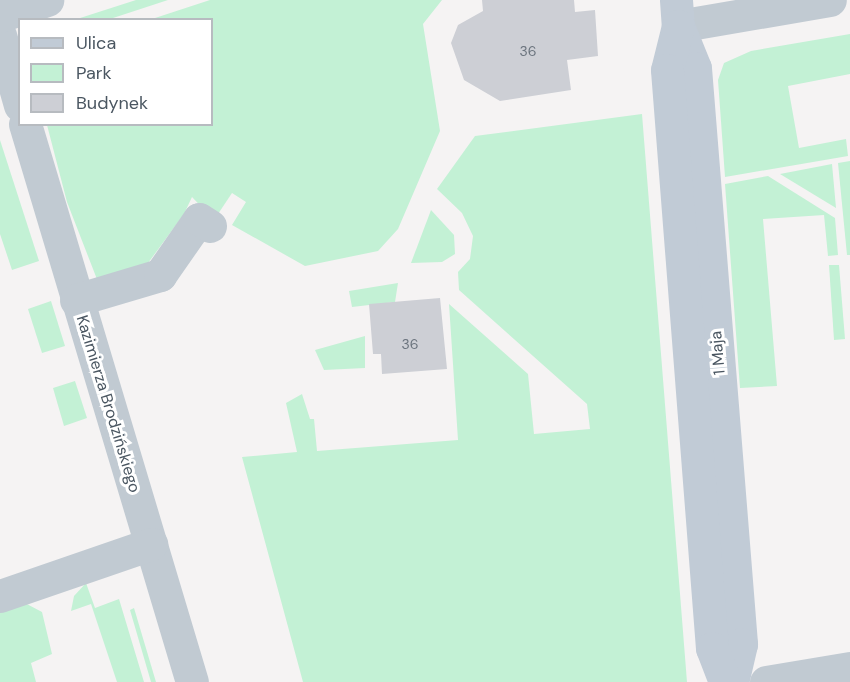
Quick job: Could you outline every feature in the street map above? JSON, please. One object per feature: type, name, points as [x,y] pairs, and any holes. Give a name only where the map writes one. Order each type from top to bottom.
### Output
[{"type":"main road","name":"1 Maja","points":[[677,13],[668,81],[712,648],[725,682]]},
{"type":"main road","name":"1 Maja","points":[[677,13],[696,68],[741,644],[732,682]]},
{"type":"street","points":[[0,16],[47,0]]},
{"type":"street","points":[[677,13],[830,0]]},
{"type":"street","points":[[0,35],[18,98]]},
{"type":"street","name":"Kazimierza Brodzińskiego","points":[[26,126],[192,682]]},
{"type":"street","points":[[76,300],[160,276],[199,219],[210,226]]},
{"type":"street","points":[[0,596],[151,544]]},
{"type":"street","points":[[766,682],[850,668]]},
{"type":"green space","points":[[136,0],[168,0],[113,18],[80,18]]},
{"type":"green space","points":[[210,0],[442,0],[423,24],[440,131],[398,229],[378,251],[305,266],[232,225],[246,202],[232,193],[214,220],[192,197],[184,214],[137,278],[100,287],[67,202],[47,126],[213,126],[213,18],[155,18]]},
{"type":"green space","points":[[850,34],[850,74],[788,86],[799,148],[846,139],[848,156],[725,177],[718,80],[724,63],[751,51]]},
{"type":"green space","points":[[642,114],[687,682],[303,682],[242,457],[297,452],[286,403],[302,394],[310,419],[314,419],[317,451],[458,440],[449,304],[528,374],[534,434],[590,429],[587,404],[459,290],[458,272],[470,259],[473,236],[462,213],[437,189],[475,136]]},
{"type":"green space","points":[[0,140],[39,261],[12,270],[0,234]]},
{"type":"green space","points":[[850,161],[850,255],[847,255],[838,163]]},
{"type":"green space","points":[[832,164],[836,208],[780,174]]},
{"type":"green space","points":[[768,176],[835,218],[838,255],[828,256],[824,215],[763,219],[777,386],[740,388],[725,184]]},
{"type":"green space","points":[[431,210],[454,235],[455,254],[442,262],[411,263]]},
{"type":"green space","points":[[829,265],[839,265],[845,339],[834,340]]},
{"type":"green space","points":[[398,283],[395,302],[352,307],[349,291]]},
{"type":"green space","points":[[51,301],[65,346],[42,353],[28,309]]},
{"type":"green space","points":[[365,336],[365,368],[324,370],[315,350]]},
{"type":"green space","points":[[75,381],[87,418],[64,426],[53,388]]},
{"type":"green space","points":[[86,583],[95,608],[119,599],[144,682],[117,682],[91,604],[71,611],[74,596]]},
{"type":"green space","points":[[23,602],[42,612],[52,654],[31,663],[36,682],[0,682],[0,609]]},
{"type":"green space","points":[[134,608],[156,682],[151,682],[130,610]]},
{"type":"building","points":[[482,0],[574,0],[575,12],[595,10],[598,56],[567,60],[571,90],[500,101],[464,80],[451,43],[458,25],[483,11]]},
{"type":"building","points":[[440,298],[447,369],[382,374],[381,354],[373,354],[369,304]]}]
